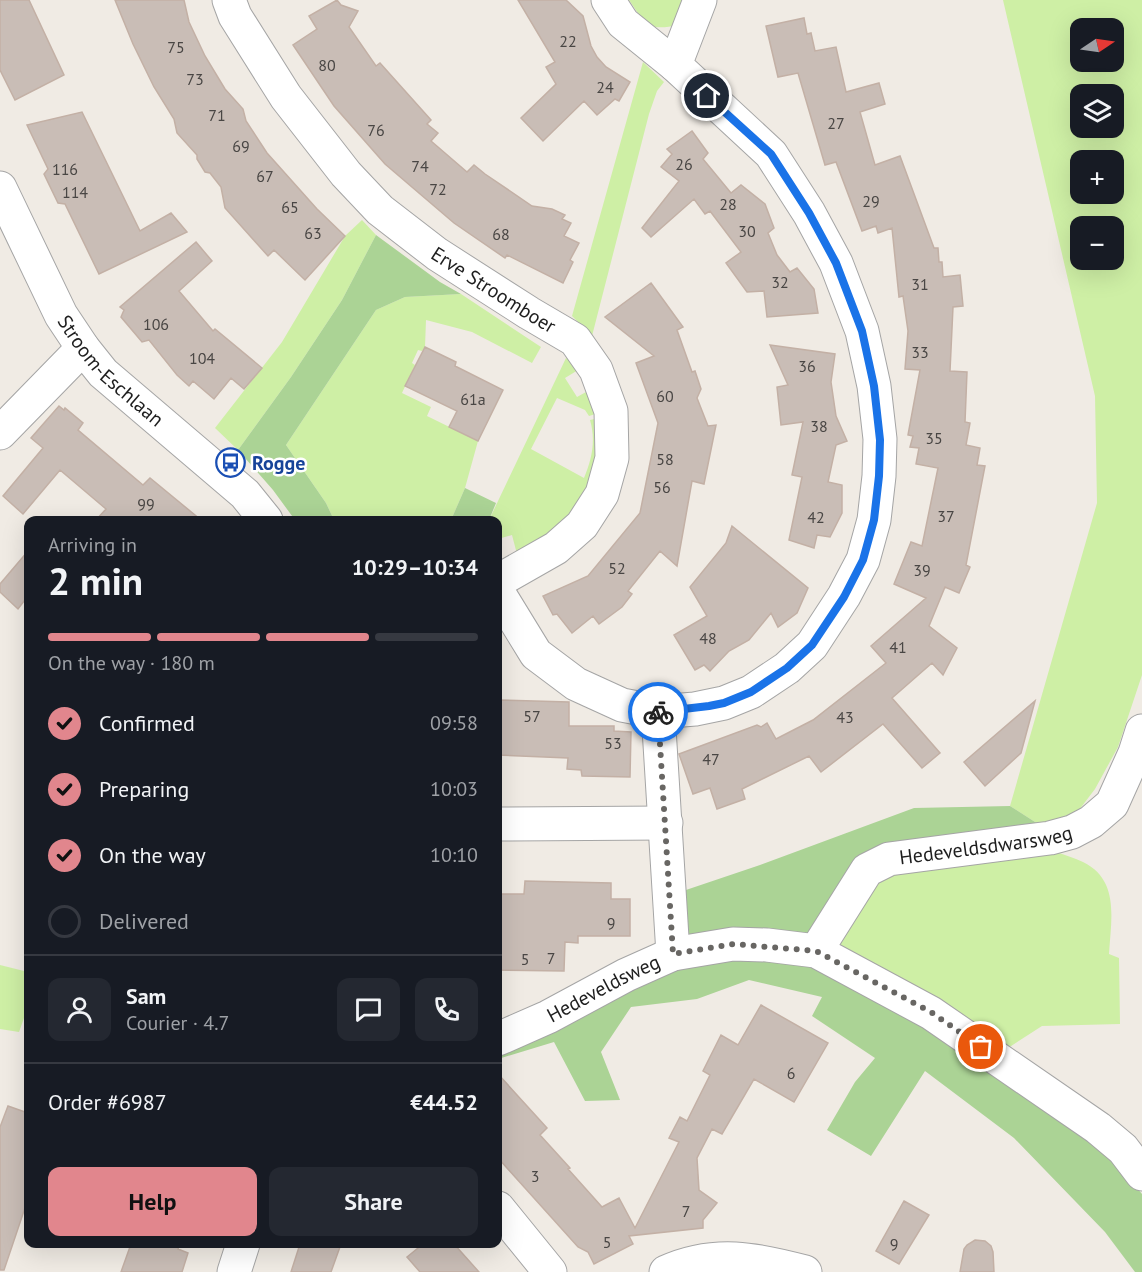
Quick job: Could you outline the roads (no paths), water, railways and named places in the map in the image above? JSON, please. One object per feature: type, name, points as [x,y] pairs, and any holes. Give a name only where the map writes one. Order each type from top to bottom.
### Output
[{"type":"street","name":"Erve Stroomboer","points":[[229,0],[236,16],[286,97],[346,174],[380,210],[437,254],[529,313],[575,339],[596,370],[611,411],[612,458],[602,494],[582,525],[556,548],[502,579]]},
{"type":"street","points":[[502,599],[536,654],[576,684],[622,705],[658,712],[714,705],[751,692],[787,668],[812,645],[844,597],[863,560],[874,520],[880,440],[874,386],[862,331],[836,263],[809,213],[771,154],[675,65],[623,23],[608,0]]},
{"type":"street","points":[[675,65],[700,0]]},
{"type":"street","name":"Stroom-Eschlaan","points":[[0,188],[61,315],[103,373],[245,494],[263,516]]},
{"type":"street","points":[[0,434],[83,348]]},
{"type":"street","points":[[658,712],[673,954]]},
{"type":"street","name":"Hedeveldsdwarsweg","points":[[816,951],[867,870],[889,859],[1050,838],[1072,832],[1091,822],[1112,804],[1135,753],[1142,731]]},
{"type":"street","points":[[502,824],[666,822]]},
{"type":"street","name":"Hedeveldsweg","points":[[502,1037],[548,1017],[626,975],[673,954],[733,944],[816,951],[931,1012],[1098,1128],[1123,1149],[1142,1174]]},
{"type":"street","points":[[502,1213],[550,1272]]},
{"type":"street","points":[[234,1272],[242,1248]]},
{"type":"street","points":[[666,1272],[701,1260],[728,1258],[767,1262],[805,1272]]},
{"type":"place","name":"Rogge","points":[[231,463]]}]
